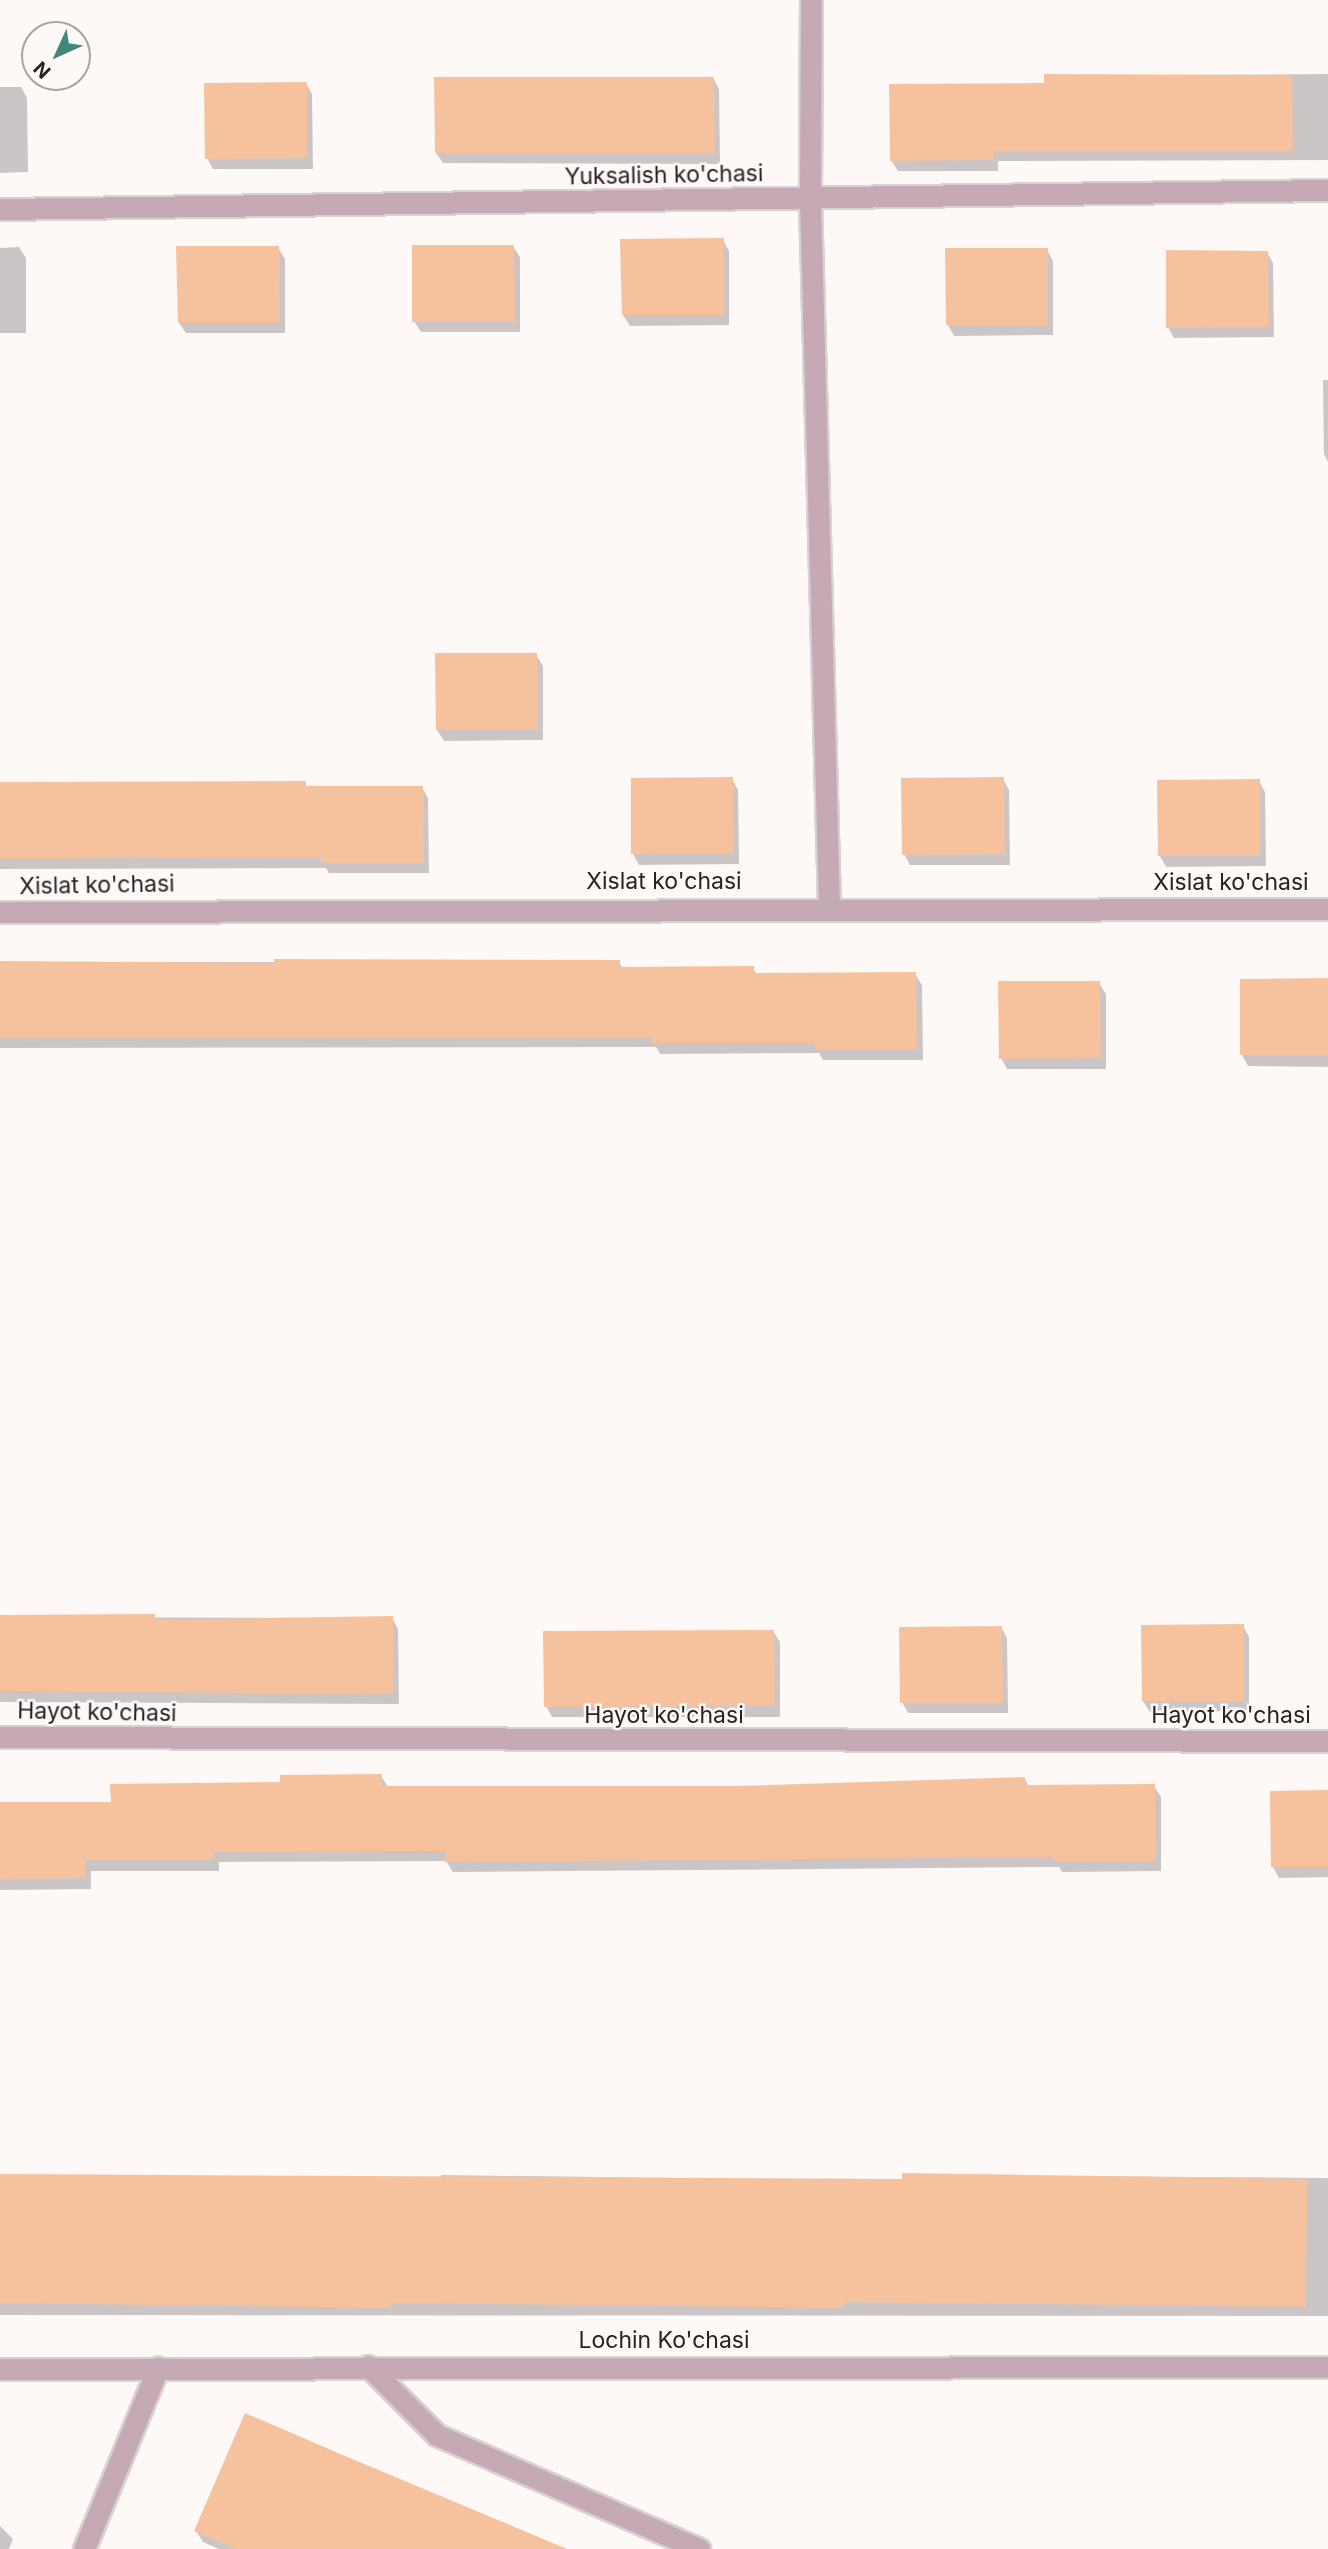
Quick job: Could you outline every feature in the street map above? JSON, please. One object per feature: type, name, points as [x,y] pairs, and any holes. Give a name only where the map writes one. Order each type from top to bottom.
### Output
[{"type":"street","points":[[811,0],[810,200],[829,908]]},
{"type":"street","name":"Yuksalish ko'chasi","points":[[0,209],[810,200],[1328,190]]},
{"type":"street","name":"Xislat ko'chasi","points":[[0,912],[829,908],[1328,909]]},
{"type":"street","name":"Hayot ko'chasi","points":[[0,1737],[1328,1741]]},
{"type":"street","points":[[368,2366],[437,2435],[699,2549]]},
{"type":"street","name":"Lochin Ko'chasi","points":[[0,2369],[368,2366],[1328,2367]]},
{"type":"street","points":[[84,2549],[158,2368]]},
{"type":"building","points":[[1044,74],[1292,75],[1293,151],[993,151],[993,160],[890,161],[889,84],[1044,83]]},
{"type":"building","points":[[434,77],[714,77],[715,153],[435,153]]},
{"type":"building","points":[[307,82],[307,158],[205,159],[204,83]]},
{"type":"building","points":[[724,238],[724,315],[622,315],[620,239]]},
{"type":"building","points":[[412,245],[514,245],[515,322],[412,322]]},
{"type":"building","points":[[176,246],[279,246],[280,323],[178,323]]},
{"type":"building","points":[[945,248],[1048,248],[1048,325],[946,325]]},
{"type":"building","points":[[1166,250],[1268,251],[1269,327],[1166,328]]},
{"type":"building","points":[[435,653],[537,653],[538,730],[436,730]]},
{"type":"building","points":[[733,777],[734,853],[631,854],[631,778]]},
{"type":"building","points":[[1004,777],[1005,854],[902,855],[901,778]]},
{"type":"building","points":[[1260,779],[1260,856],[1158,856],[1157,780]]},
{"type":"building","points":[[306,781],[306,786],[423,786],[424,863],[321,863],[321,857],[0,859],[0,782]]},
{"type":"building","points":[[274,959],[620,960],[620,967],[754,966],[754,973],[916,972],[917,1050],[815,1050],[815,1043],[652,1043],[652,1037],[0,1037],[0,961],[274,963]]},
{"type":"building","points":[[1328,978],[1328,1055],[1240,1055],[1240,979]]},
{"type":"building","points":[[998,981],[1100,981],[1101,1058],[999,1059]]},
{"type":"building","points":[[155,1614],[155,1620],[393,1616],[393,1694],[0,1691],[0,1615]]},
{"type":"building","points":[[1244,1624],[1244,1701],[1142,1701],[1141,1625]]},
{"type":"building","points":[[1002,1626],[1003,1703],[900,1703],[899,1627]]},
{"type":"building","points":[[774,1630],[775,1706],[544,1707],[543,1631]]},
{"type":"building","points":[[382,1774],[382,1786],[736,1786],[1025,1777],[1025,1785],[1155,1784],[1156,1861],[1054,1861],[1054,1857],[445,1862],[445,1851],[214,1852],[214,1860],[85,1860],[86,1878],[0,1879],[0,1802],[111,1802],[110,1784],[280,1782],[280,1775]]},
{"type":"building","points":[[1328,1790],[1328,1867],[1271,1867],[1270,1791]]},
{"type":"building","points":[[902,2173],[1307,2179],[1306,2307],[844,2302],[844,2308],[391,2303],[391,2308],[0,2303],[0,2174],[902,2179]]},
{"type":"building","points":[[245,2413],[567,2549],[236,2549],[194,2531]]}]
